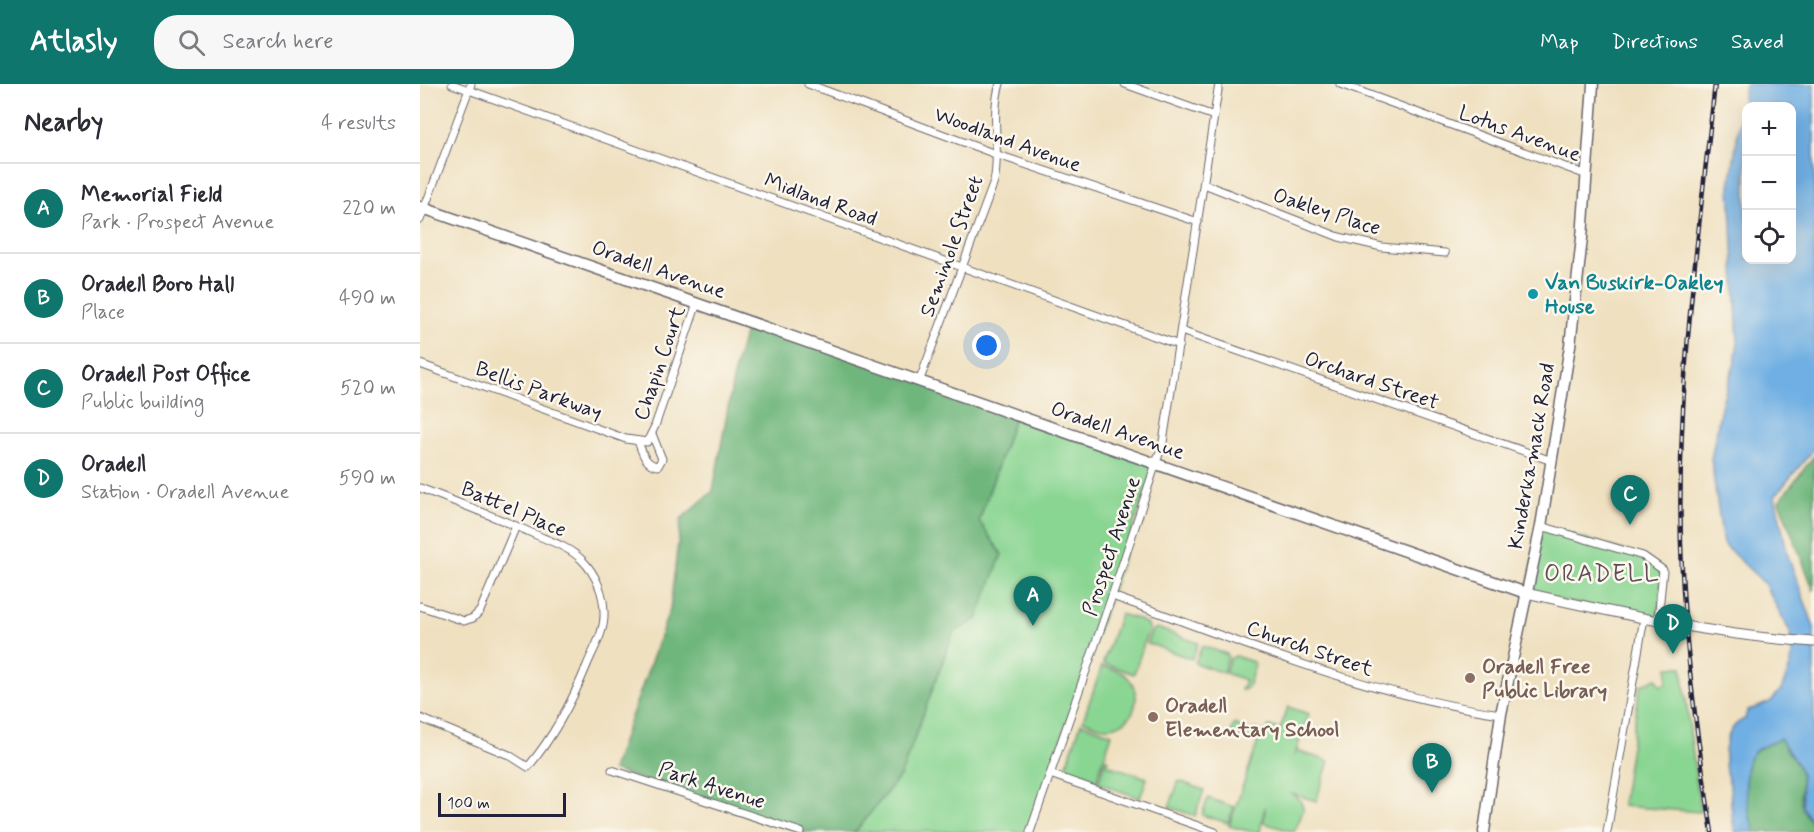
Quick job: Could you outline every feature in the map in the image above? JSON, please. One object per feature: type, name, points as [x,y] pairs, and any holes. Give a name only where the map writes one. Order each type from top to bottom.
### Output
[{"type":"main road","name":"Kinderkamack Road","points":[[1484,832],[1501,714],[1541,526],[1552,461],[1576,293],[1593,84]]},
{"type":"main road","name":"Oradell Avenue","points":[[422,208],[1526,593]]},
{"type":"street","name":"Midland Road","points":[[453,84],[470,87],[1179,345]]},
{"type":"street","name":"Woodland Avenue","points":[[808,84],[998,155],[1198,222]]},
{"type":"street","name":"Seminole Street","points":[[919,382],[994,182],[998,155],[995,98],[1000,84]]},
{"type":"street","points":[[1125,84],[1214,116]]},
{"type":"street","name":"Prospect Avenue","points":[[1030,832],[1163,442],[1219,84]]},
{"type":"street","name":"Lotus Avenue","points":[[1340,84],[1587,175]]},
{"type":"street","points":[[420,220],[422,208],[470,87]]},
{"type":"street","name":"Oakley Place","points":[[1204,184],[1339,237],[1382,247],[1445,253]]},
{"type":"street","name":"Chapin Court","points":[[647,442],[652,434],[697,303]]},
{"type":"street","name":"Orchard Street","points":[[1181,331],[1552,461]]},
{"type":"street","name":"Bellis Parkway","points":[[420,364],[638,441],[647,442]]},
{"type":"street","name":"Chapin Court","points":[[638,441],[647,461],[658,466],[662,459],[652,434]]},
{"type":"street","name":"Battel Place","points":[[420,488],[516,526],[564,548],[581,560],[590,570],[601,590],[604,602],[603,627],[578,687],[555,730],[528,767],[509,754],[420,718]]},
{"type":"street","points":[[420,606],[464,621],[473,618],[480,611],[516,526]]},
{"type":"street","points":[[1541,526],[1643,556],[1663,570],[1658,620]]},
{"type":"street","name":"Oradell Avenue","points":[[1526,593],[1644,618],[1787,641],[1814,642]]},
{"type":"street","name":"Church Street","points":[[1112,596],[1380,689],[1455,707],[1501,714]]},
{"type":"street","points":[[1607,832],[1644,618]]},
{"type":"street","name":"Park Avenue","points":[[612,770],[801,832]]},
{"type":"street","points":[[1050,774],[1215,832]]},
{"type":"green space","points":[[748,321],[1015,415],[979,521],[1002,554],[977,619],[953,633],[901,775],[855,832],[801,832],[612,770],[670,609],[681,519],[713,491],[736,363]]},
{"type":"green space","points":[[1015,415],[1155,463],[1030,832],[855,832],[901,775],[953,633],[977,619],[979,521]]},
{"type":"green space","points":[[1814,456],[1814,591],[1779,501]]},
{"type":"green space","points":[[1541,526],[1643,556],[1663,570],[1658,620],[1526,593]]},
{"type":"green space","points":[[1120,614],[1138,619],[1149,628],[1134,674],[1103,663]]},
{"type":"green space","points":[[1157,628],[1198,643],[1192,659],[1147,643],[1151,631]]},
{"type":"green space","points":[[1202,646],[1227,654],[1223,673],[1195,663]]},
{"type":"green space","points":[[1235,656],[1253,662],[1255,665],[1248,687],[1244,690],[1241,690],[1245,680],[1225,673],[1230,659]]},
{"type":"green space","points":[[1102,666],[1124,674],[1134,687],[1136,695],[1136,703],[1129,717],[1123,723],[1111,727],[1098,726],[1083,720]]},
{"type":"green space","points":[[1668,667],[1682,667],[1700,812],[1622,806],[1640,686],[1656,678],[1661,686],[1667,683]]},
{"type":"green space","points":[[1288,707],[1309,714],[1294,757],[1297,751],[1329,761],[1316,801],[1290,793],[1301,801],[1303,806],[1294,832],[1264,823],[1265,807],[1260,832],[1229,826],[1258,742],[1230,734],[1234,724],[1252,731],[1256,729],[1266,733],[1269,726],[1280,729]]},
{"type":"green space","points":[[1081,723],[1112,734],[1096,782],[1065,770]]},
{"type":"green space","points":[[1780,738],[1800,770],[1801,803],[1803,811],[1813,825],[1814,832],[1755,832],[1746,792],[1748,761],[1755,751]]},
{"type":"green space","points":[[1106,759],[1109,760],[1108,765],[1147,778],[1140,798],[1098,783]]},
{"type":"green space","points":[[1179,781],[1204,790],[1195,816],[1169,807]]},
{"type":"green space","points":[[1208,798],[1234,807],[1228,823],[1202,815]]},
{"type":"water","points":[[1745,84],[1814,84],[1814,449],[1775,496],[1788,556],[1814,627],[1814,826],[1802,807],[1801,775],[1798,766],[1780,738],[1755,751],[1748,761],[1746,792],[1755,832],[1735,832],[1730,785],[1725,765],[1725,749],[1729,734],[1738,723],[1745,719],[1747,711],[1770,702],[1781,690],[1790,667],[1792,654],[1790,632],[1764,583],[1723,544],[1711,459],[1722,402],[1735,362],[1738,343],[1730,186],[1742,104],[1742,264],[1796,264],[1796,102],[1742,102]]},
{"type":"railway","points":[[1712,832],[1690,669],[1684,604],[1680,510],[1681,449],[1689,327],[1715,84]]},
{"type":"place","name":"Van Buskirk-Oakley House","points":[[1533,294]]},
{"type":"place","name":"Oradell Post Office","points":[[1630,525]]},
{"type":"place","name":"Memorial Field","points":[[1033,626]]},
{"type":"place","name":"Oradell","points":[[1673,654]]},
{"type":"place","name":"Oradell Free Public Library","points":[[1470,678]]},
{"type":"place","name":"Oradell Elementary School","points":[[1153,717]]},
{"type":"place","name":"Oradell Boro Hall","points":[[1432,793]]},
{"type":"district","name":"ORADELL","points":[[1602,573]]}]
